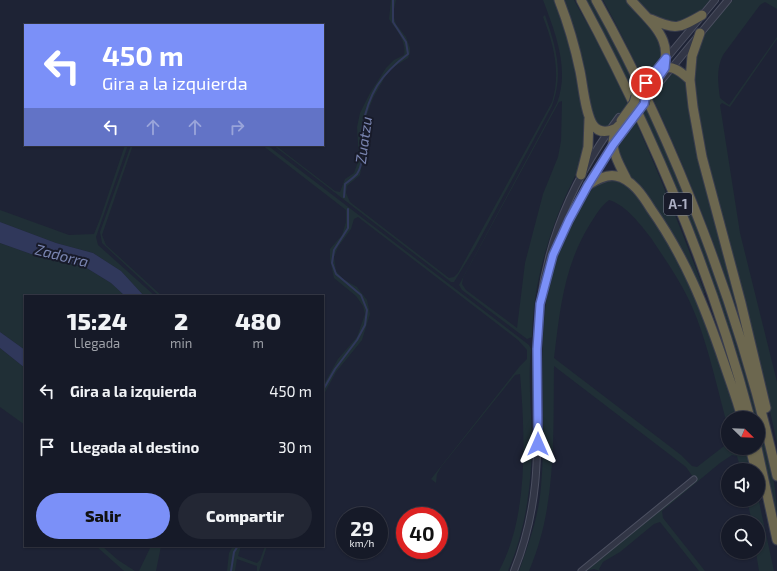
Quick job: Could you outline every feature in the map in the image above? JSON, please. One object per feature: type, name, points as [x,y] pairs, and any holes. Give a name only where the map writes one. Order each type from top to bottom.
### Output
[{"type":"highway","points":[[559,0],[575,50],[593,126],[603,132],[619,125],[634,110],[642,105],[646,95],[658,77]]},
{"type":"highway","name":"A-1","points":[[581,0],[635,107],[681,211],[704,270],[748,411]]},
{"type":"highway","name":"A-1","points":[[596,0],[619,40],[675,160],[723,287],[740,339],[768,437],[777,476]]},
{"type":"highway","points":[[631,0],[662,36],[668,68]]},
{"type":"highway","points":[[646,16],[668,27],[683,26],[702,15]]},
{"type":"highway","points":[[700,33],[692,56],[690,80],[693,107],[702,157],[758,371],[765,406],[768,437]]},
{"type":"highway","points":[[668,68],[679,71],[690,80]]},
{"type":"highway","points":[[668,68],[642,93],[637,95],[634,103],[619,125],[613,145],[616,160],[627,180],[637,189],[671,238],[697,289],[707,313],[740,411]]},
{"type":"highway","points":[[581,175],[588,147],[589,114]]},
{"type":"highway","points":[[588,185],[597,179],[607,176],[616,176],[627,180]]},
{"type":"highway","points":[[759,455],[777,540]]},
{"type":"highway","points":[[765,498],[774,527]]},
{"type":"street","points":[[658,77],[666,58],[715,0]]},
{"type":"street","points":[[668,68],[728,0]]},
{"type":"street","points":[[514,571],[526,537],[538,468],[537,349],[543,278],[550,252],[565,210],[581,175],[619,125]]},
{"type":"street","points":[[540,304],[553,255],[570,217],[613,145]]},
{"type":"street","points":[[581,571],[694,479]]},
{"type":"shaded area","points":[[391,0],[396,0],[393,14],[396,24],[406,37],[410,48],[410,53],[408,58],[389,70],[373,98],[366,117],[366,140],[360,175],[347,186],[346,193],[350,202],[449,278],[454,277],[458,273],[552,102],[555,91],[556,70],[553,49],[543,17],[545,15],[555,49],[558,82],[552,106],[475,248],[454,282],[451,282],[274,146],[335,191],[340,192],[345,179],[354,173],[359,159],[357,127],[360,113],[370,93],[386,68],[394,60],[404,55],[405,50],[402,40],[389,19]]},
{"type":"shaded area","points":[[543,0],[555,0],[578,74],[582,94],[585,132],[580,165],[563,202],[541,268],[535,302],[532,337],[527,339],[462,290],[459,285],[557,103],[561,90],[561,64],[556,38]],"holes":[[[562,101],[561,141],[558,157],[543,194],[525,263],[517,328],[466,290],[462,284],[463,278],[559,102]]]},
{"type":"shaded area","points":[[563,0],[574,0],[605,56],[658,173],[705,293],[703,293],[680,249],[651,203],[628,173],[616,148],[624,135],[625,136],[630,129],[618,113],[608,127],[599,124],[593,118],[584,68]]},
{"type":"shaded area","points":[[586,0],[591,0],[627,69],[656,129],[684,194],[721,294],[756,411],[752,411],[690,223],[652,131]]},
{"type":"shaded area","points":[[603,0],[626,0],[658,37],[661,43],[662,53],[650,72],[661,86],[672,74],[675,73],[685,81],[700,159],[739,309],[737,310],[704,219],[680,159],[653,99]]},
{"type":"shaded area","points":[[636,0],[710,0],[699,13],[693,17],[680,22],[671,22],[654,16]]},
{"type":"shaded area","points":[[733,0],[777,0],[777,9],[765,2],[760,5],[723,55],[719,66],[718,76],[720,98],[729,105],[777,37],[730,107],[722,103],[720,105],[740,233],[777,382],[777,443],[751,325],[705,149],[695,98],[694,70],[698,47],[709,28]]},
{"type":"shaded area","points":[[125,146],[128,146],[96,237],[98,245],[154,295],[143,295],[121,271],[93,253],[56,243],[0,222],[0,210],[69,235],[94,234]]},
{"type":"shaded area","points":[[131,146],[133,146],[102,235],[106,245],[161,295],[158,295],[102,243],[100,232]]},
{"type":"shaded area","points":[[263,146],[268,146],[529,345],[531,349],[531,471],[524,522],[508,571],[499,571],[509,549],[516,526],[523,475],[523,423],[520,374],[515,375],[441,467],[437,474],[436,483],[431,479],[527,359],[527,350],[518,340],[358,217],[354,219],[351,229],[338,247],[334,257],[336,271],[343,279],[357,287],[367,300],[370,314],[362,340],[336,372],[324,394],[324,384],[338,359],[357,337],[365,314],[363,306],[356,296],[334,278],[330,260],[330,249],[342,235],[346,222],[346,210]]},
{"type":"shaded area","points":[[616,180],[629,187],[639,196],[658,226],[683,272],[704,319],[722,368],[735,411],[724,411],[701,329],[680,283],[651,238],[637,221],[621,206],[609,200],[601,208],[590,224],[574,256],[564,288],[554,358],[681,455],[692,466],[697,467],[721,448],[721,455],[732,455],[720,463],[662,511],[663,518],[705,571],[699,571],[660,522],[654,524],[620,552],[603,562],[599,569],[600,571],[594,569],[585,571],[695,480],[686,467],[554,366],[552,470],[545,521],[529,571],[519,571],[533,529],[540,497],[543,462],[542,367],[544,319],[549,285],[561,244],[570,225],[588,194],[602,182]]},
{"type":"shaded area","points":[[0,243],[31,254],[85,267],[111,283],[124,295],[24,295],[24,349],[0,332]]},
{"type":"shaded area","points":[[0,348],[24,367],[24,424],[0,407]]},
{"type":"shaded area","points":[[765,441],[775,486],[777,517],[765,463],[763,455],[765,455]]},
{"type":"shaded area","points":[[732,455],[747,455],[749,463],[739,463],[737,456]]},
{"type":"shaded area","points":[[749,507],[760,507],[762,515],[750,515]]},
{"type":"shaded area","points":[[765,529],[774,571],[759,571],[757,559],[765,559]]},
{"type":"shaded area","points":[[97,547],[103,547],[118,560],[135,571],[124,571]]},
{"type":"shaded area","points":[[151,547],[161,547],[156,571],[139,571]]},
{"type":"shaded area","points":[[232,547],[241,547],[238,556],[257,563],[260,560],[265,547],[267,547],[259,571],[257,571],[257,566],[237,559],[235,571],[227,571],[229,553]]},
{"type":"water","name":"Zadorra","points":[[0,222],[56,243],[93,253],[121,271],[143,295],[124,295],[111,283],[85,267],[31,254],[0,243]]},
{"type":"water","points":[[0,332],[24,349],[24,367],[0,348]]},
{"type":"waterway","name":"Zuatzu","points":[[344,197],[345,184],[357,174],[360,169],[362,157],[362,128],[372,95],[383,77],[408,54],[406,42],[393,22],[393,0]]},
{"type":"waterway","name":"Zuatzu","points":[[324,388],[335,369],[357,340],[365,325],[367,310],[361,295],[336,274],[332,263],[334,250],[348,228],[348,209]]},
{"type":"waterway","name":"Zuatzu","points":[[231,571],[234,552],[237,547]]},
{"type":"route","points":[[538,444],[537,349],[540,304],[553,255],[569,220],[588,185],[613,145],[644,104],[646,95],[665,68],[666,58],[646,83]]}]
